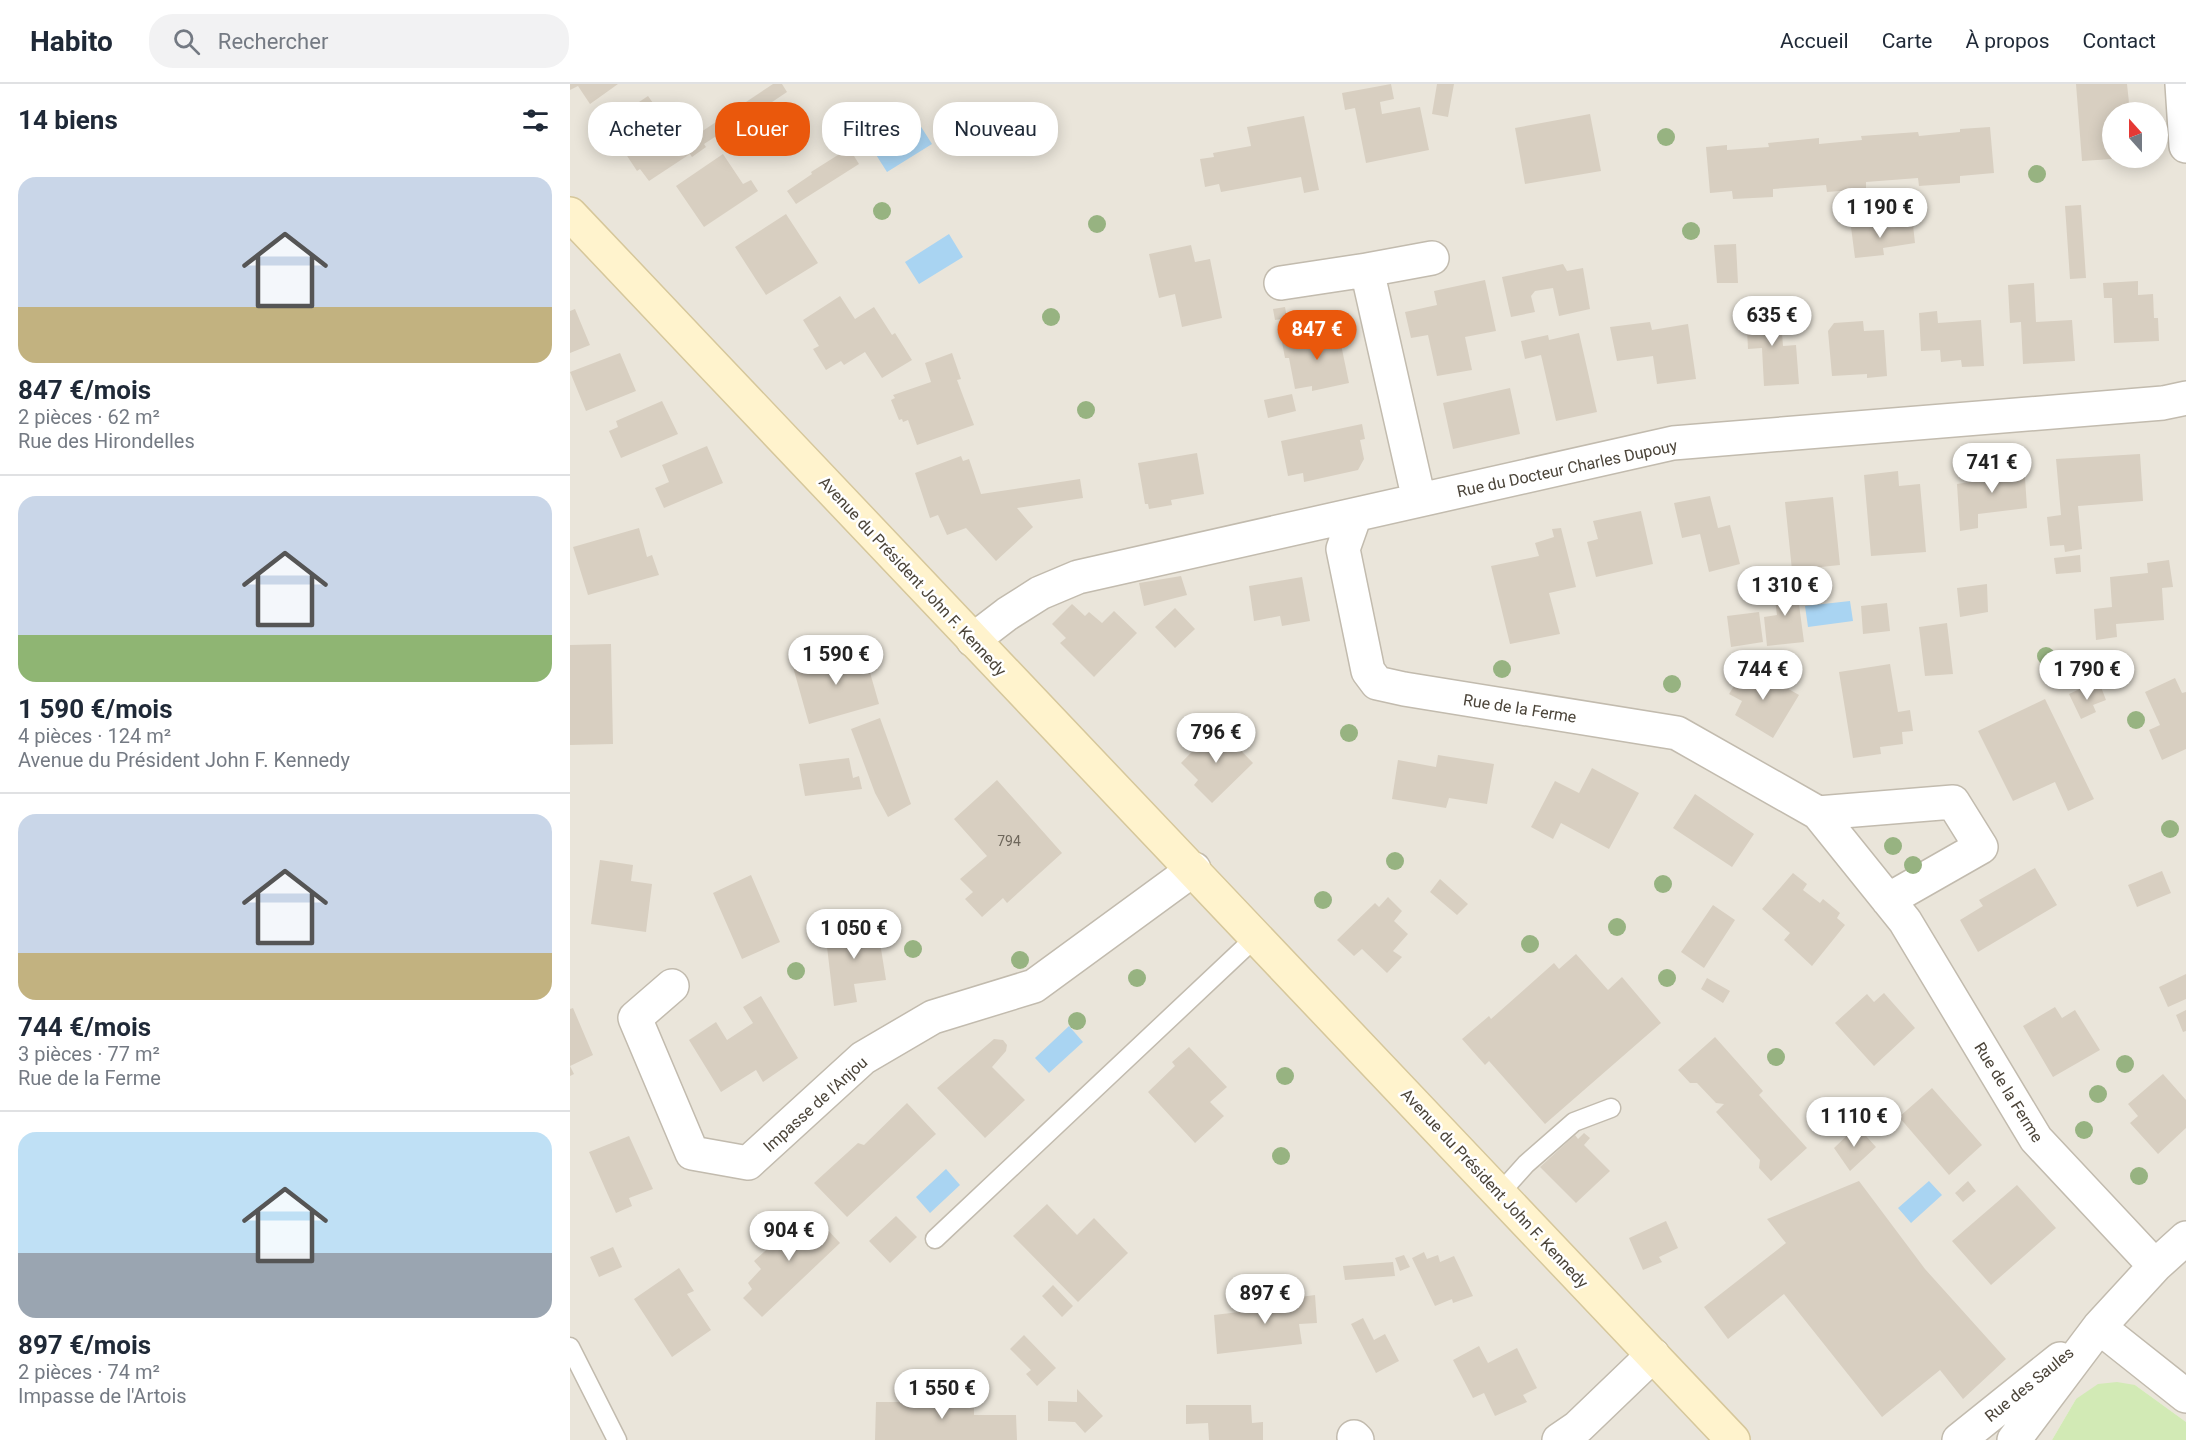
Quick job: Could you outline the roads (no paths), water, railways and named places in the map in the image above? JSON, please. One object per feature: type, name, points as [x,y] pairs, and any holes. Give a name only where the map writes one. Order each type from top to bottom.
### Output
[{"type":"main road","name":"Avenue du Président John F. Kennedy","points":[[570,214],[1194,869],[1733,1440]]},
{"type":"street","points":[[2182,84],[2186,146]]},
{"type":"street","points":[[1281,284],[1432,258]]},
{"type":"street","points":[[1367,270],[1419,500]]},
{"type":"street","name":"Rue du Docteur Charles Dupouy","points":[[974,640],[1007,614],[1040,593],[1078,577],[1672,443],[2163,403],[2186,398]]},
{"type":"street","name":"Rue de la Ferme","points":[[1355,515],[1343,549],[1368,671],[1377,683],[1677,733],[1818,813],[1905,921],[2036,1139],[2155,1266]]},
{"type":"street","points":[[1818,813],[1953,802],[1981,847],[1888,900]]},
{"type":"street","name":"Impasse de l'Anjou","points":[[672,986],[635,1018],[692,1153],[748,1163],[863,1058],[933,1017],[1034,986],[1194,869]]},
{"type":"street","name":"Rue des Saules","points":[[2014,1440],[2099,1327],[2155,1266],[2186,1238]]},
{"type":"street","points":[[2099,1327],[2186,1395]]},
{"type":"street","name":"Rue des Saules","points":[[1959,1440],[2099,1327]]},
{"type":"street","points":[[1560,1440],[1578,1427],[1653,1355]]},
{"type":"lane","points":[[935,1239],[1257,936]]},
{"type":"lane","points":[[1500,1193],[1526,1164],[1574,1122],[1611,1108]]},
{"type":"lane","points":[[570,1347],[617,1440]]},
{"type":"water","points":[[921,127],[932,144],[921,151]]},
{"type":"water","points":[[877,156],[913,156],[887,172]]},
{"type":"water","points":[[949,234],[963,257],[919,284],[905,262]]},
{"type":"water","points":[[1850,601],[1853,621],[1808,627],[1805,606]]},
{"type":"water","points":[[1069,1026],[1083,1042],[1049,1073],[1035,1058]]},
{"type":"water","points":[[946,1169],[960,1185],[930,1213],[916,1197]]},
{"type":"water","points":[[1929,1181],[1942,1195],[1911,1223],[1898,1208]]}]
